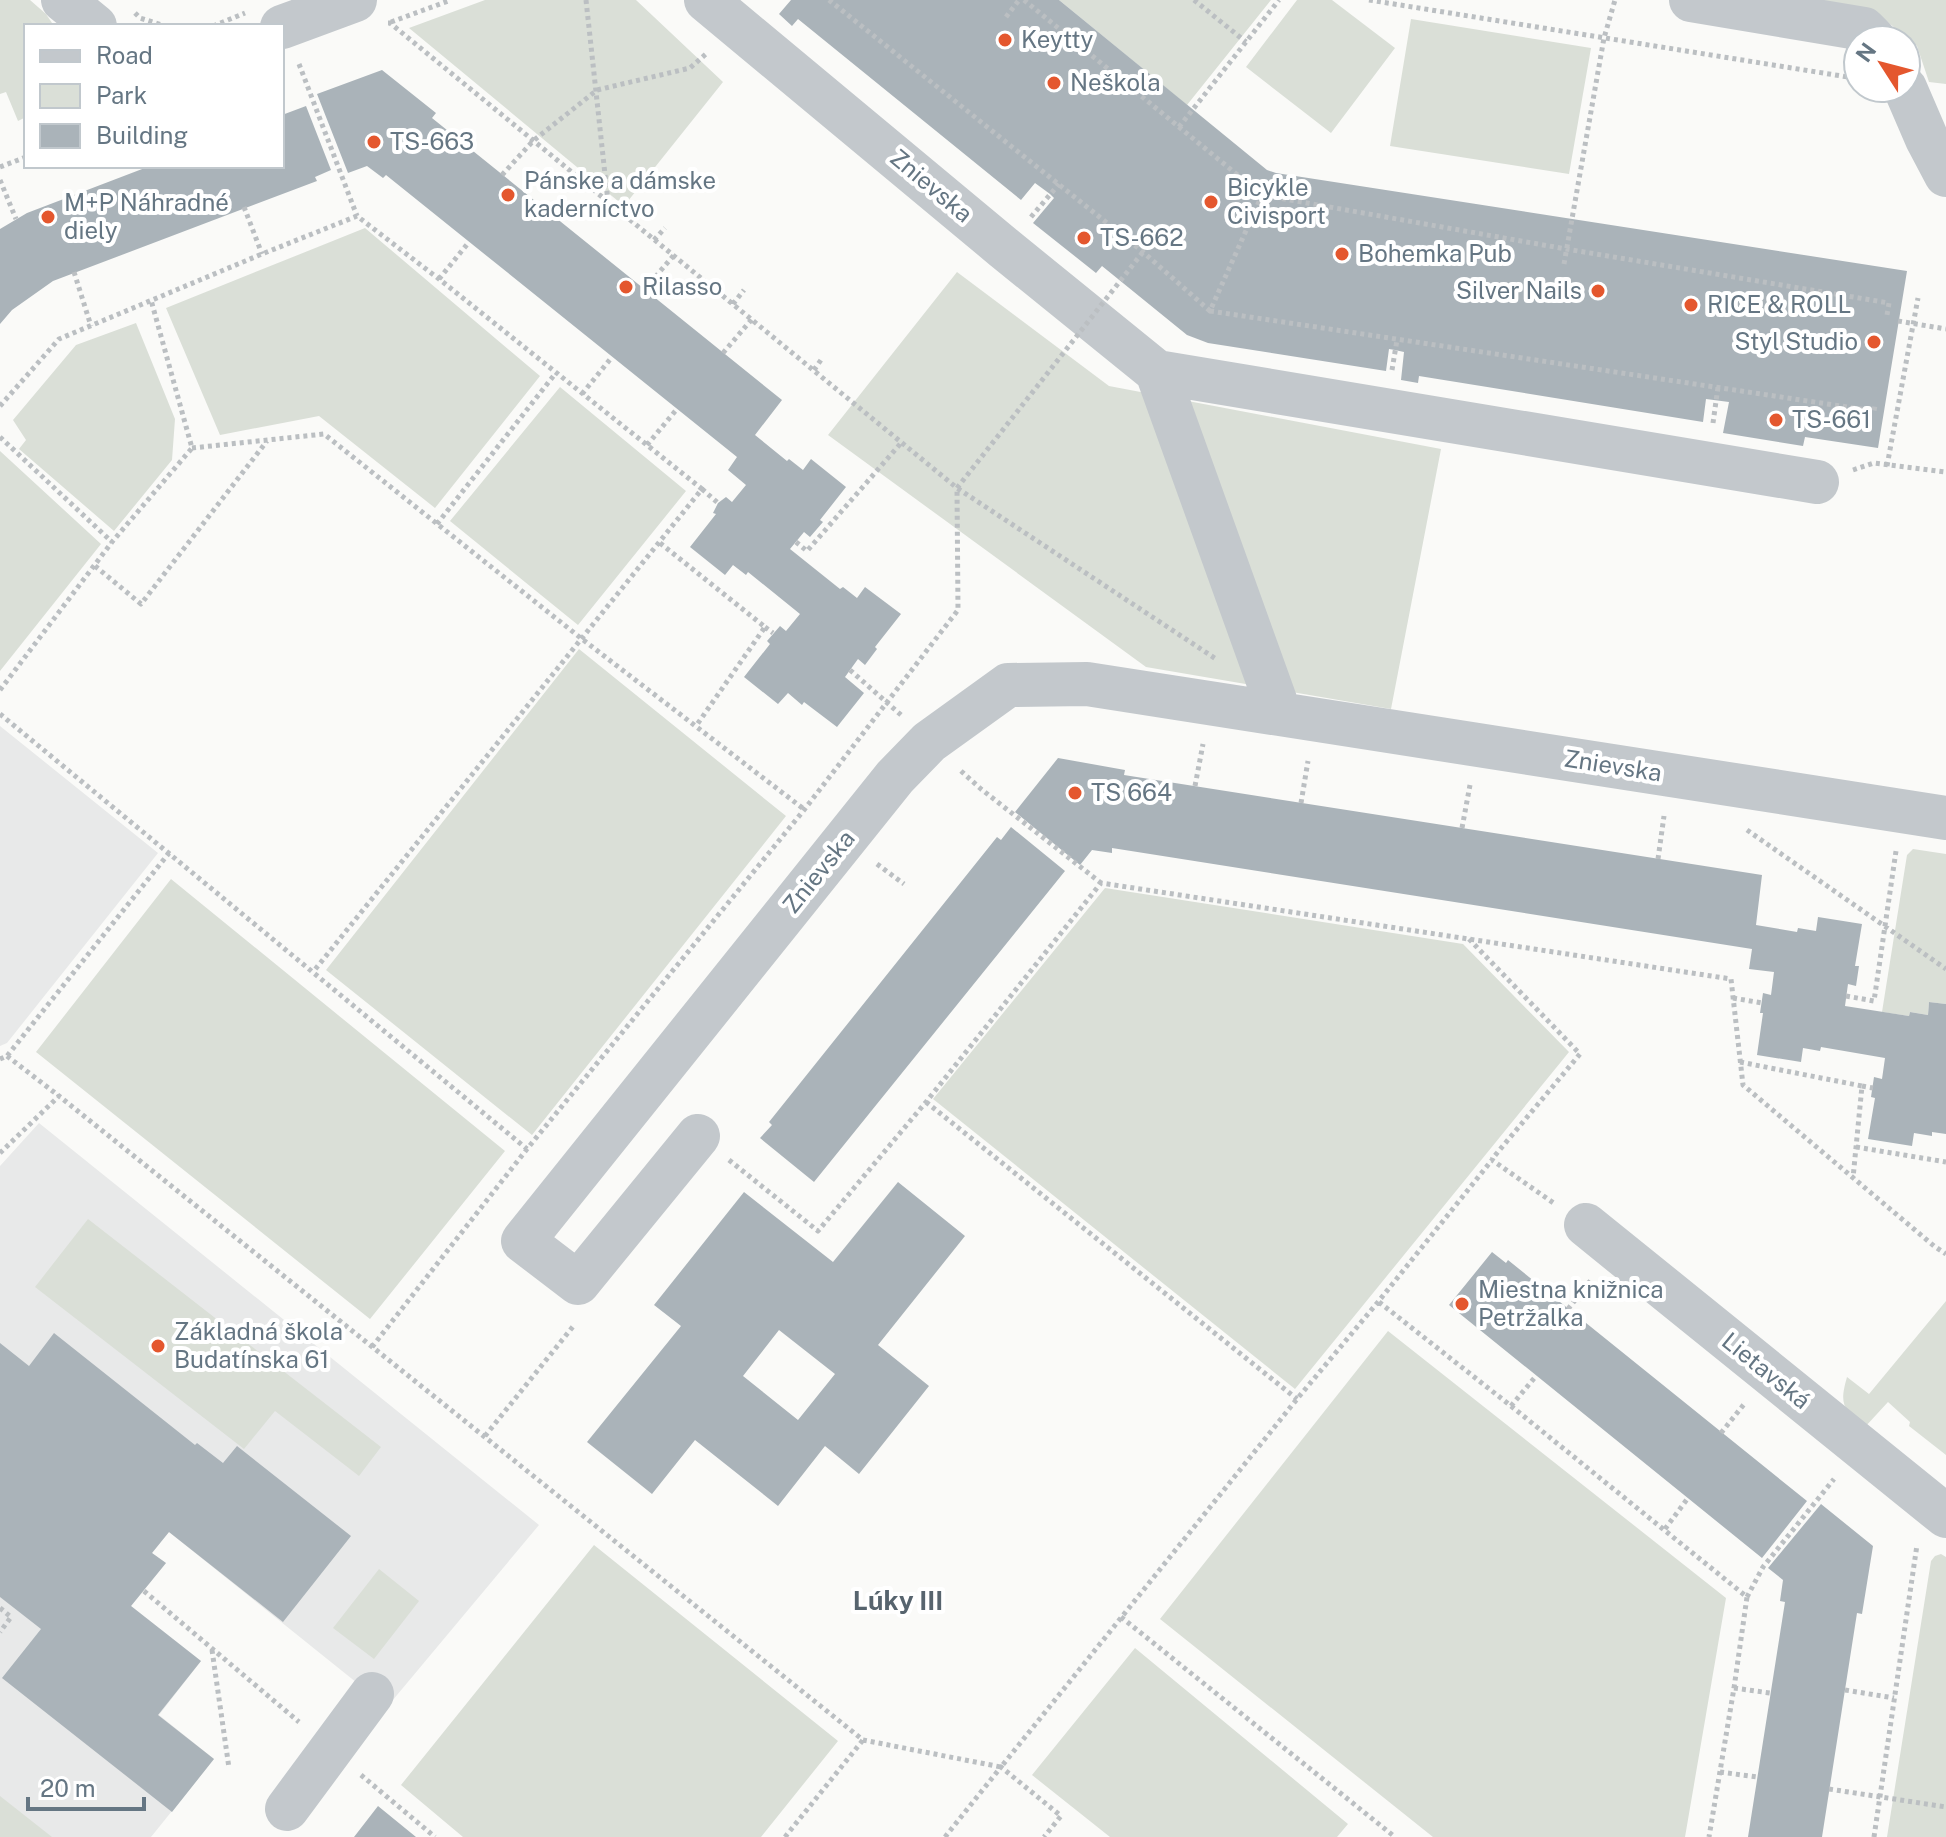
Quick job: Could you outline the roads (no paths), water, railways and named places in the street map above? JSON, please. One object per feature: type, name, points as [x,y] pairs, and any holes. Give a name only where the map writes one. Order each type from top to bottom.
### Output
[{"type":"street","points":[[63,0],[112,18]]},
{"type":"street","name":"Znievska","points":[[706,0],[1157,372],[1817,482]]},
{"type":"street","points":[[1691,0],[1842,25]]},
{"type":"street","points":[[289,42],[374,17]]},
{"type":"street","points":[[1912,104],[1936,157]]},
{"type":"street","points":[[1157,372],[1280,714]]},
{"type":"street","name":"Znievska","points":[[698,1136],[578,1283],[523,1241],[878,798],[929,742],[1008,685],[1087,684],[1946,818]]},
{"type":"street","name":"Lietavská","points":[[1586,1225],[1932,1526]]},
{"type":"street","points":[[287,1809],[372,1694]]},
{"type":"place","name":"Keytty","points":[[1005,40]]},
{"type":"place","name":"Neškola","points":[[1054,83]]},
{"type":"place","name":"TS-663","points":[[374,142]]},
{"type":"place","name":"Pánske a dámske kaderníctvo","points":[[508,195]]},
{"type":"place","name":"Bicykle Civisport","points":[[1211,202]]},
{"type":"place","name":"M+P Náhradné diely","points":[[48,217]]},
{"type":"place","name":"TS-662","points":[[1084,238]]},
{"type":"place","name":"Bohemka Pub","points":[[1342,254]]},
{"type":"place","name":"Rilasso","points":[[626,287]]},
{"type":"place","name":"Silver Nails","points":[[1598,291]]},
{"type":"place","name":"RICE & ROLL","points":[[1691,305]]},
{"type":"place","name":"Styl Studio","points":[[1874,342]]},
{"type":"place","name":"TS-661","points":[[1776,420]]},
{"type":"place","name":"TS 664","points":[[1075,793]]},
{"type":"place","name":"Miestna knižnica Petržalka","points":[[1462,1304]]},
{"type":"place","name":"Základná škola Budatínska 61","points":[[158,1346]]},
{"type":"district","name":"Lúky III","points":[[898,1601]]}]
